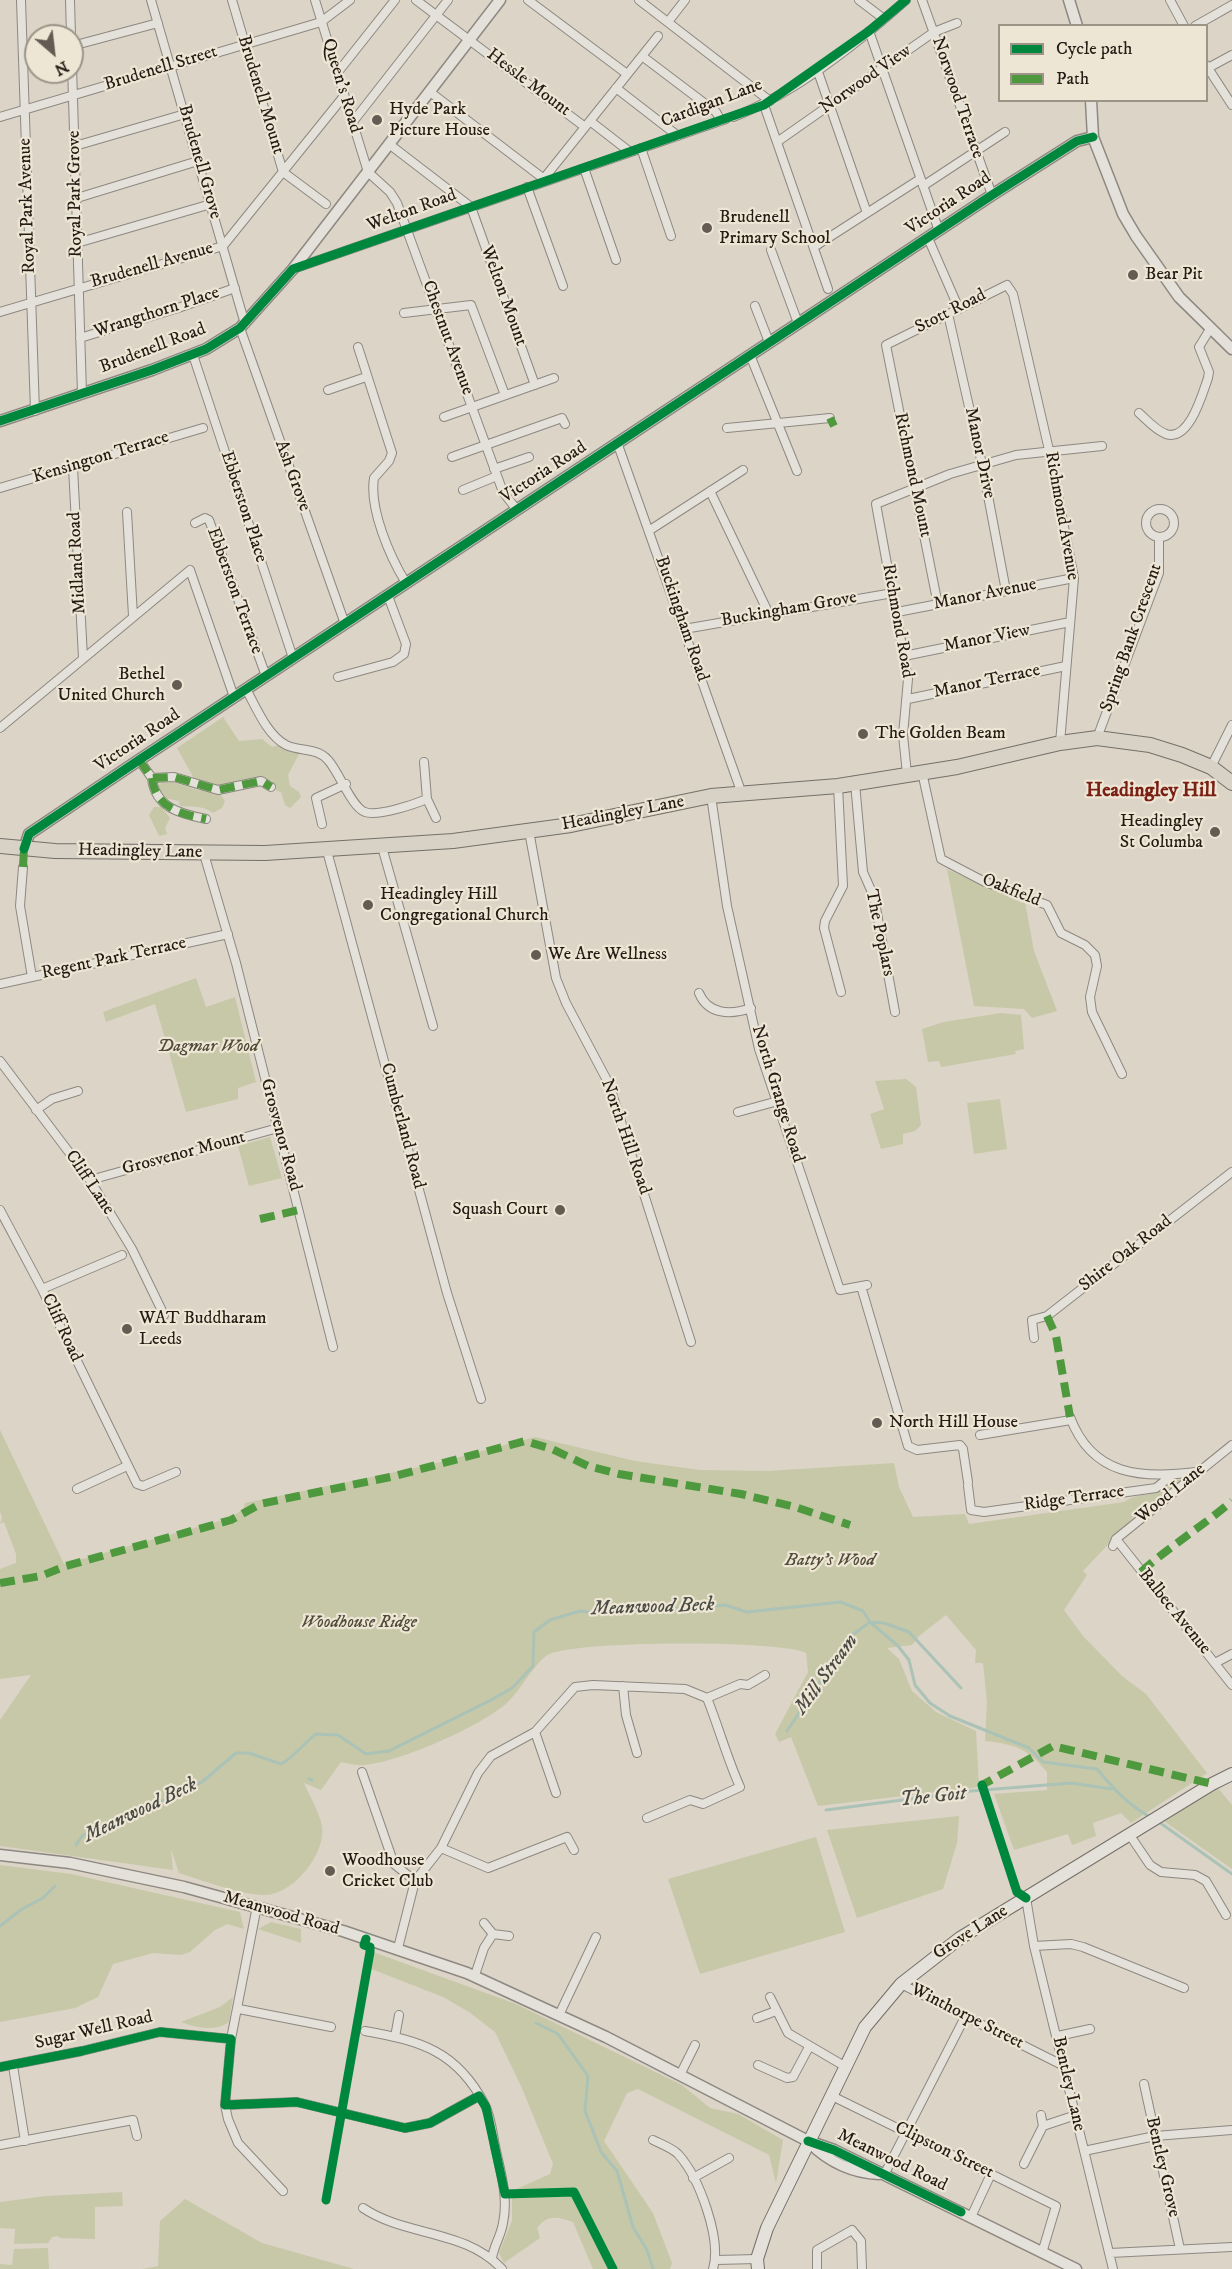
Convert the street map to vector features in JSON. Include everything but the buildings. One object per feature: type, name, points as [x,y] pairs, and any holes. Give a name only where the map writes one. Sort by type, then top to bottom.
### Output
[{"type":"highway","name":"Headingley Lane","points":[[0,846],[24,849],[204,854],[327,851],[382,847],[529,831],[711,796],[838,786],[988,762],[1060,742],[1097,738],[1150,746],[1211,767],[1232,783]]},
{"type":"main road","name":"Grove Lane","points":[[757,2264],[767,2228],[865,2027],[901,1984],[953,1943],[1129,1834],[1232,1774]]},
{"type":"street","name":"Royal Park Avenue","points":[[21,0],[35,411]]},
{"type":"street","points":[[70,0],[71,24]]},
{"type":"street","name":"Brudenell Grove","points":[[151,0],[235,288],[242,326]]},
{"type":"street","name":"Brudenell Mount","points":[[232,0],[283,172],[326,204]]},
{"type":"street","name":"Queen's Road","points":[[315,0],[368,172]]},
{"type":"street","points":[[321,22],[350,0]]},
{"type":"street","points":[[338,72],[395,0]]},
{"type":"street","name":"Hessle Mount","points":[[416,0],[630,152]]},
{"type":"street","points":[[352,123],[447,0]]},
{"type":"street","name":"Brudenell Road","points":[[0,422],[193,354],[242,326],[293,269],[500,0]]},
{"type":"street","points":[[528,0],[627,74]]},
{"type":"street","points":[[639,0],[767,103],[777,142],[828,289]]},
{"type":"street","points":[[668,22],[685,0]]},
{"type":"street","points":[[859,0],[884,19]]},
{"type":"street","name":"Cardigan Lane","points":[[543,180],[678,136],[767,103],[869,31],[906,0]]},
{"type":"street","name":"Norwood Terrace","points":[[922,0],[992,195]]},
{"type":"street","points":[[1069,0],[1076,24]]},
{"type":"street","points":[[1170,0],[1183,24]]},
{"type":"street","points":[[1199,24],[1232,5]]},
{"type":"street","name":"Brudenell Street","points":[[0,117],[321,22]]},
{"type":"street","points":[[84,43],[158,23]]},
{"type":"street","name":"Norwood View","points":[[777,142],[934,32],[957,23]]},
{"type":"street","points":[[869,31],[939,231]]},
{"type":"street","points":[[430,92],[543,180],[658,36]]},
{"type":"street","points":[[1208,67],[1232,55]]},
{"type":"street","points":[[642,56],[727,119]]},
{"type":"street","points":[[817,69],[867,213]]},
{"type":"street","points":[[1208,69],[1232,105]]},
{"type":"street","name":"Royal Park Grove","points":[[73,84],[82,394]]},
{"type":"street","points":[[616,88],[678,136]]},
{"type":"street","name":"Brudenell Avenue","points":[[0,312],[223,246],[344,96]]},
{"type":"street","points":[[1091,102],[1093,137],[1120,207],[1136,236],[1179,297],[1232,349]]},
{"type":"street","points":[[75,146],[185,114]]},
{"type":"street","points":[[814,247],[1005,132]]},
{"type":"street","name":"Victoria Road","points":[[24,849],[29,834],[139,760],[618,445],[750,354],[992,195],[1077,141],[1093,137]]},
{"type":"street","points":[[389,144],[471,207]]},
{"type":"street","points":[[641,148],[671,236]]},
{"type":"street","points":[[76,198],[198,161]]},
{"type":"street","points":[[584,168],[616,260]]},
{"type":"street","name":"Chestnut Avenue","points":[[368,172],[390,192],[407,230],[503,492],[517,510]]},
{"type":"street","name":"Welton Road","points":[[293,269],[543,180]]},
{"type":"street","points":[[527,187],[563,286]]},
{"type":"street","points":[[77,243],[211,204]]},
{"type":"street","name":"Welton Mount","points":[[471,207],[535,385]]},
{"type":"street","points":[[928,238],[959,309]]},
{"type":"street","points":[[771,250],[798,323]]},
{"type":"street","name":"Stott Road","points":[[886,345],[999,287],[1007,285],[1013,294]]},
{"type":"street","name":"Wrangthorn Place","points":[[80,338],[235,288]]},
{"type":"street","name":"Richmond Avenue","points":[[1013,294],[1049,450],[1074,578],[1060,742]]},
{"type":"street","points":[[404,313],[471,305],[505,395]]},
{"type":"street","points":[[755,306],[769,342]]},
{"type":"street","name":"Manor Drive","points":[[948,314],[982,464],[1006,591]]},
{"type":"street","name":"Ash Grove","points":[[242,326],[345,624]]},
{"type":"street","points":[[1139,413],[1167,434],[1178,434],[1188,425],[1208,378],[1209,372],[1199,347],[1210,329]]},
{"type":"street","name":"Richmond Mount","points":[[886,345],[938,604]]},
{"type":"street","points":[[358,347],[392,453],[389,461],[374,478],[373,486],[391,558],[406,583]]},
{"type":"street","name":"Ebberston Place","points":[[193,354],[293,658]]},
{"type":"street","points":[[750,354],[797,471]]},
{"type":"street","points":[[328,390],[366,377]]},
{"type":"street","points":[[444,417],[554,378]]},
{"type":"street","points":[[452,457],[562,418],[564,424]]},
{"type":"street","points":[[727,428],[830,418]]},
{"type":"street","name":"Kensington Terrace","points":[[0,488],[203,428]]},
{"type":"street","name":"Buckingham Road","points":[[618,445],[742,794]]},
{"type":"street","points":[[916,487],[982,464],[1049,450],[1102,446]]},
{"type":"street","points":[[463,490],[529,457]]},
{"type":"street","name":"Midland Road","points":[[73,467],[83,658]]},
{"type":"street","points":[[650,530],[743,470]]},
{"type":"street","name":"Richmond Road","points":[[907,774],[903,735],[908,680],[876,504],[916,487]]},
{"type":"street","points":[[710,491],[768,612]]},
{"type":"street","points":[[127,512],[133,616]]},
{"type":"street","name":"Ebberston Terrace","points":[[195,523],[206,518],[209,520],[266,676]]},
{"type":"street","name":"Spring Bank Crescent","points":[[1097,738],[1159,573],[1159,537]]},
{"type":"street","points":[[0,728],[190,570],[234,698]]},
{"type":"street","name":"Manor Avenue","points":[[897,612],[1074,578]]},
{"type":"street","name":"Buckingham Grove","points":[[684,629],[768,612],[893,593]]},
{"type":"street","points":[[338,677],[393,662],[404,654],[406,644],[388,596]]},
{"type":"street","name":"Manor View","points":[[904,656],[1070,622]]},
{"type":"street","name":"Manor Terrace","points":[[908,699],[1066,666]]},
{"type":"street","points":[[246,689],[272,733],[287,746],[321,753],[346,784],[357,807],[364,812],[374,814],[427,799]]},
{"type":"street","points":[[1211,767],[1232,726]]},
{"type":"street","points":[[139,760],[152,778],[156,793],[172,811],[206,819]]},
{"type":"street","points":[[424,762],[427,799],[436,818]]},
{"type":"street","name":"Oakfield","points":[[922,772],[941,860],[983,881],[1047,905],[1061,933],[1080,942],[1095,955],[1097,966],[1090,997],[1092,1012],[1122,1074]]},
{"type":"street","points":[[152,778],[174,777],[218,790],[261,781],[270,787]]},
{"type":"street","name":"The Poplars","points":[[855,783],[863,872],[874,897],[896,1012]]},
{"type":"street","points":[[322,824],[316,798],[346,784]]},
{"type":"street","points":[[838,786],[843,886],[824,928],[841,992]]},
{"type":"street","name":"North Grange Road","points":[[711,796],[727,906],[759,1049],[840,1290],[864,1285],[908,1446],[917,1450],[960,1445],[963,1449],[971,1510]]},
{"type":"street","name":"North Hill Road","points":[[529,831],[556,978],[566,1003],[609,1084],[692,1342]]},
{"type":"street","points":[[382,847],[433,1026]]},
{"type":"street","name":"Cumberland Road","points":[[327,851],[447,1293],[481,1399]]},
{"type":"street","name":"Grosvenor Road","points":[[204,854],[228,934],[333,1347]]},
{"type":"street","points":[[23,867],[20,906],[32,977]]},
{"type":"street","name":"Regent Park Terrace","points":[[0,984],[228,934]]},
{"type":"street","points":[[699,993],[707,1008],[715,1011],[740,1012],[751,1008]]},
{"type":"street","name":"Cliff Lane","points":[[0,1061],[90,1180],[132,1249],[164,1315]]},
{"type":"street","points":[[36,1110],[52,1099],[78,1091]]},
{"type":"street","points":[[738,1112],[778,1101]]},
{"type":"street","name":"Grosvenor Mount","points":[[90,1180],[278,1128]]},
{"type":"street","name":"Shire Oak Road","points":[[1034,1338],[1032,1320],[1047,1316],[1232,1172]]},
{"type":"street","name":"Cliff Road","points":[[0,1210],[42,1289],[127,1466]]},
{"type":"street","points":[[42,1289],[122,1255]]},
{"type":"street","points":[[980,1436],[1070,1418],[1084,1444],[1103,1461],[1136,1475],[1197,1472]]},
{"type":"street","name":"Wood Lane","points":[[1114,1542],[1232,1445]]},
{"type":"street","points":[[77,1489],[127,1466],[140,1486],[176,1472]]},
{"type":"street","name":"Ridge Terrace","points":[[971,1510],[984,1512],[1156,1488],[1172,1475]]},
{"type":"street","name":"Balbec Avenue","points":[[1114,1542],[1232,1685]]},
{"type":"street","points":[[1215,1663],[1232,1654]]},
{"type":"street","points":[[398,1948],[415,1881],[441,1848],[478,1773],[491,1756],[535,1732],[575,1687],[593,1684],[685,1689],[707,1698],[740,1684],[748,1685],[765,1675]]},
{"type":"street","points":[[623,1686],[626,1715],[637,1753]]},
{"type":"street","points":[[647,1818],[690,1800],[703,1804],[740,1787],[726,1756],[723,1738],[707,1698]]},
{"type":"street","points":[[535,1732],[556,1793]]},
{"type":"street","points":[[362,1772],[394,1864],[415,1881]]},
{"type":"street","points":[[1129,1834],[1150,1865],[1161,1872],[1195,1875],[1206,1881],[1226,1916]]},
{"type":"street","points":[[441,1848],[488,1868],[567,1837],[574,1850]]},
{"type":"street","name":"Meanwood Road","points":[[0,1855],[70,1863],[129,1874],[256,1906],[398,1948],[474,1975],[680,2074],[808,2141],[825,2158],[864,2174],[883,2175],[1077,2269]]},
{"type":"street","name":"Bentley Lane","points":[[1026,1898],[1034,1946],[1058,2036],[1113,2269]]},
{"type":"street","points":[[256,1906],[239,2009],[231,2039],[225,2105],[238,2143],[283,2191]]},
{"type":"street","points":[[484,1923],[493,1934],[509,1936]]},
{"type":"street","points":[[474,1975],[484,1948],[493,1934]]},
{"type":"street","points":[[559,2014],[596,1936]]},
{"type":"street","points":[[1034,1946],[1071,1944],[1083,1947],[1184,1988]]},
{"type":"street","name":"Winthorpe Street","points":[[901,1984],[1064,2066]]},
{"type":"street","points":[[770,1996],[788,2032],[809,2047],[846,2067]]},
{"type":"street","points":[[239,2009],[331,2027]]},
{"type":"street","points":[[757,2018],[776,2011]]},
{"type":"street","points":[[395,2037],[399,2015]]},
{"type":"street","points":[[883,2175],[965,2017]]},
{"type":"street","points":[[1058,2036],[1090,2029]]},
{"type":"street","points":[[365,2031],[432,2048],[464,2072],[486,2107],[505,2194],[503,2224],[494,2244],[492,2258]]},
{"type":"street","name":"Sugar Well Road","points":[[0,2067],[13,2066],[160,2032],[231,2039]]},
{"type":"street","points":[[680,2074],[695,2045]]},
{"type":"street","points":[[758,2065],[787,2078],[794,2077],[809,2047]]},
{"type":"street","points":[[13,2066],[25,2141]]},
{"type":"street","name":"Bentley Grove","points":[[1144,2084],[1180,2249]]},
{"type":"street","points":[[225,2105],[297,2102],[340,2110],[405,2128],[430,2123],[479,2096]]},
{"type":"street","name":"Clipston Street","points":[[832,2096],[1056,2206],[1042,2253]]},
{"type":"street","points":[[1024,2164],[1043,2126],[1041,2115]]},
{"type":"street","points":[[1043,2126],[1076,2115]]},
{"type":"street","points":[[0,2145],[133,2120],[137,2136]]},
{"type":"street","points":[[1084,2151],[1155,2136],[1232,2130]]},
{"type":"street","points":[[653,2140],[677,2153],[693,2178],[709,2217],[716,2260],[713,2269]]},
{"type":"street","points":[[693,2178],[729,2158]]},
{"type":"street","points":[[971,2217],[991,2174]]},
{"type":"street","points":[[363,2208],[381,2219],[454,2238],[492,2258],[502,2269]]},
{"type":"street","points":[[817,2269],[817,2250],[852,2230],[861,2241],[862,2269]]},
{"type":"street","points":[[1110,2253],[1232,2247]]},
{"type":"street","points":[[716,2260],[757,2264]]},
{"type":"green space","points":[[223,717],[239,741],[262,739],[272,747],[281,744],[300,752],[288,775],[290,786],[299,792],[301,797],[290,808],[285,805],[281,792],[277,791],[272,780],[219,793],[225,801],[222,808],[213,813],[201,808],[180,806],[179,801],[164,798],[157,787],[161,783],[172,782],[201,791],[177,748]]},
{"type":"green space","points":[[154,807],[161,807],[170,818],[165,828],[167,834],[159,836],[149,815]]},
{"type":"green space","points":[[947,869],[1022,903],[1025,902],[1034,951],[1057,1011],[1032,1018],[1024,1009],[974,1006]]},
{"type":"green space","name":"Dagmar Wood","points":[[196,978],[206,1007],[235,997],[256,1082],[238,1088],[238,1099],[186,1112],[155,1004],[106,1022],[103,1012]]},
{"type":"green space","points":[[1001,1013],[1021,1015],[1024,1049],[1015,1051],[1016,1054],[941,1067],[939,1061],[928,1062],[922,1029],[944,1022]]},
{"type":"green space","points":[[906,1079],[916,1087],[921,1125],[915,1131],[903,1134],[903,1144],[881,1149],[870,1114],[884,1109],[875,1081]]},
{"type":"green space","points":[[1000,1099],[1007,1149],[974,1154],[967,1103]]},
{"type":"green space","points":[[270,1137],[282,1178],[249,1186],[238,1146]]},
{"type":"green space","name":"Woodhouse Ridge","points":[[0,1430],[64,1564],[227,1519],[243,1510],[245,1503],[425,1466],[535,1437],[635,1461],[700,1470],[768,1471],[894,1463],[899,1487],[913,1517],[965,1514],[969,1524],[1124,1502],[1136,1496],[1156,1492],[1182,1479],[1134,1517],[1083,1571],[1087,1575],[1064,1610],[1083,1636],[1122,1676],[1146,1694],[1207,1773],[1131,1823],[1121,1813],[1093,1823],[1096,1836],[1072,1845],[1068,1834],[1014,1850],[994,1794],[1047,1790],[1047,1772],[1034,1758],[1020,1749],[985,1741],[987,1702],[983,1663],[975,1663],[976,1650],[946,1615],[919,1636],[912,1645],[887,1648],[899,1659],[912,1691],[936,1712],[976,1731],[979,1787],[818,1806],[791,1737],[779,1742],[775,1734],[808,1672],[806,1653],[789,1649],[718,1644],[592,1647],[562,1651],[546,1656],[508,1702],[479,1722],[459,1732],[415,1752],[374,1764],[359,1765],[341,1762],[321,1790],[304,1783],[321,1820],[322,1837],[319,1849],[306,1871],[286,1888],[276,1893],[256,1895],[246,1893],[179,1873],[171,1849],[173,1870],[0,1846],[0,1720],[31,1675],[0,1679],[0,1569],[16,1563],[16,1554],[4,1522],[0,1524],[2,1518],[0,1511]]},
{"type":"green space","points":[[1218,1788],[1232,1805],[1232,1869],[1164,1821]]},
{"type":"green space","points":[[959,1816],[957,1843],[943,1889],[857,1918],[827,1830]]},
{"type":"green space","points":[[816,1837],[845,1932],[700,1974],[668,1879]]},
{"type":"green space","points":[[0,1865],[71,1874],[240,1912],[244,1929],[227,1924],[215,1930],[190,1952],[181,1955],[153,1953],[113,1964],[98,1997],[75,2008],[0,2022]]},
{"type":"green space","points":[[271,1922],[301,1929],[301,1943],[258,1929]]},
{"type":"green space","points":[[373,1952],[516,2004],[682,2085],[710,2108],[738,2114],[783,2140],[776,2183],[769,2155],[638,2089],[627,2093],[604,2141],[653,2213],[672,2263],[670,2269],[593,2269],[573,2222],[557,2218],[545,2220],[537,2228],[540,2238],[504,2263],[499,2253],[512,2221],[512,2191],[550,2174],[553,2164],[521,2086],[495,2032],[469,2012],[443,1997],[369,1968]]},
{"type":"green space","points":[[233,1997],[229,2022],[224,2025],[206,2028],[181,2022],[220,2007]]},
{"type":"green space","points":[[122,2192],[123,2206],[95,2207],[95,2239],[60,2238],[58,2236],[52,2237],[48,2243],[14,2244],[15,2229],[0,2228],[0,2202],[46,2196]]},
{"type":"green space","points":[[185,2199],[262,2243],[354,2269],[143,2269],[158,2266],[160,2221]]},
{"type":"green space","points":[[48,2248],[49,2269],[0,2269],[0,2264],[12,2265],[14,2249]]},
{"type":"waterway","name":"Meanwood Beck","points":[[76,1845],[82,1836],[146,1810],[202,1782],[236,1753],[249,1753],[281,1764],[316,1734],[338,1735],[366,1754],[389,1751],[512,1688],[533,1666],[534,1632],[550,1620],[580,1611],[603,1614],[725,1605],[747,1612],[841,1602],[863,1611],[870,1622],[898,1646],[909,1660],[915,1685],[930,1703],[950,1716],[1029,1748],[1043,1762],[1097,1769],[1121,1796],[1150,1817]]},
{"type":"waterway","name":"Mill Stream","points":[[787,1731],[851,1636],[870,1622],[884,1623],[909,1632],[961,1688]]},
{"type":"waterway","name":"The Goit","points":[[826,1810],[971,1791],[1071,1783],[1112,1789]]},
{"type":"waterway","name":"Meanwood Beck","points":[[1159,1822],[1232,1874]]},
{"type":"waterway","name":"Meanwood Beck","points":[[0,1926],[22,1909],[43,1898],[55,1886]]},
{"type":"waterway","points":[[536,2023],[558,2034],[588,2076],[585,2111],[601,2152],[617,2171],[633,2227],[647,2250],[653,2269]]},
{"type":"marked path","points":[[830,418],[834,426]]},
{"type":"marked path","points":[[139,760],[152,778],[174,777],[218,790],[261,781],[271,787]]},
{"type":"marked path","points":[[152,778],[154,788],[164,803],[179,812],[206,819]]},
{"type":"marked path","points":[[23,867],[24,849]]},
{"type":"marked path","points":[[260,1219],[299,1210]]},
{"type":"marked path","points":[[1047,1316],[1056,1336],[1070,1417]]},
{"type":"marked path","points":[[0,1583],[41,1576],[66,1566],[231,1520],[260,1504],[395,1476],[525,1441],[552,1449],[588,1466],[619,1474],[741,1494],[795,1507],[850,1525]]},
{"type":"marked path","points":[[1141,1572],[1232,1501]]},
{"type":"marked path","points":[[982,1789],[982,1785],[1053,1746],[1212,1784]]},
{"type":"cycle path","points":[[0,421],[152,370],[206,349],[240,328],[293,269],[764,105],[869,31],[906,0]]},
{"type":"cycle path","points":[[24,849],[29,834],[136,762],[992,195],[1077,141],[1093,137]]},
{"type":"cycle path","points":[[982,1785],[1017,1892],[1026,1898]]},
{"type":"cycle path","points":[[326,2200],[370,1952],[370,1947],[364,1945],[366,1939]]},
{"type":"cycle path","points":[[0,2067],[82,2051],[160,2032],[231,2039],[225,2105],[297,2102],[405,2128],[430,2123],[479,2096],[486,2107],[505,2194],[574,2192],[613,2269]]},
{"type":"cycle path","points":[[808,2141],[834,2150],[961,2212]]},
{"type":"place","name":"Hyde Park Picture House","points":[[377,120]]},
{"type":"place","name":"Brudenell Primary School","points":[[707,228]]},
{"type":"place","name":"Bear Pit","points":[[1133,275]]},
{"type":"place","name":"Bethel United Church","points":[[177,685]]},
{"type":"place","name":"The Golden Beam","points":[[863,734]]},
{"type":"place","name":"Headingley St Columba","points":[[1215,832]]},
{"type":"place","name":"Headingley Hill Congregational Church","points":[[368,905]]},
{"type":"place","name":"We Are Wellness","points":[[536,955]]},
{"type":"place","name":"Squash Court","points":[[560,1210]]},
{"type":"place","name":"WAT Buddharam Leeds","points":[[127,1329]]},
{"type":"place","name":"North Hill House","points":[[877,1423]]},
{"type":"place","name":"Woodhouse Cricket Club","points":[[330,1871]]},
{"type":"district","name":"Headingley Hill","points":[[1151,792]]},
{"type":"park label","name":"Batty's Wood","points":[[830,1561]]}]
